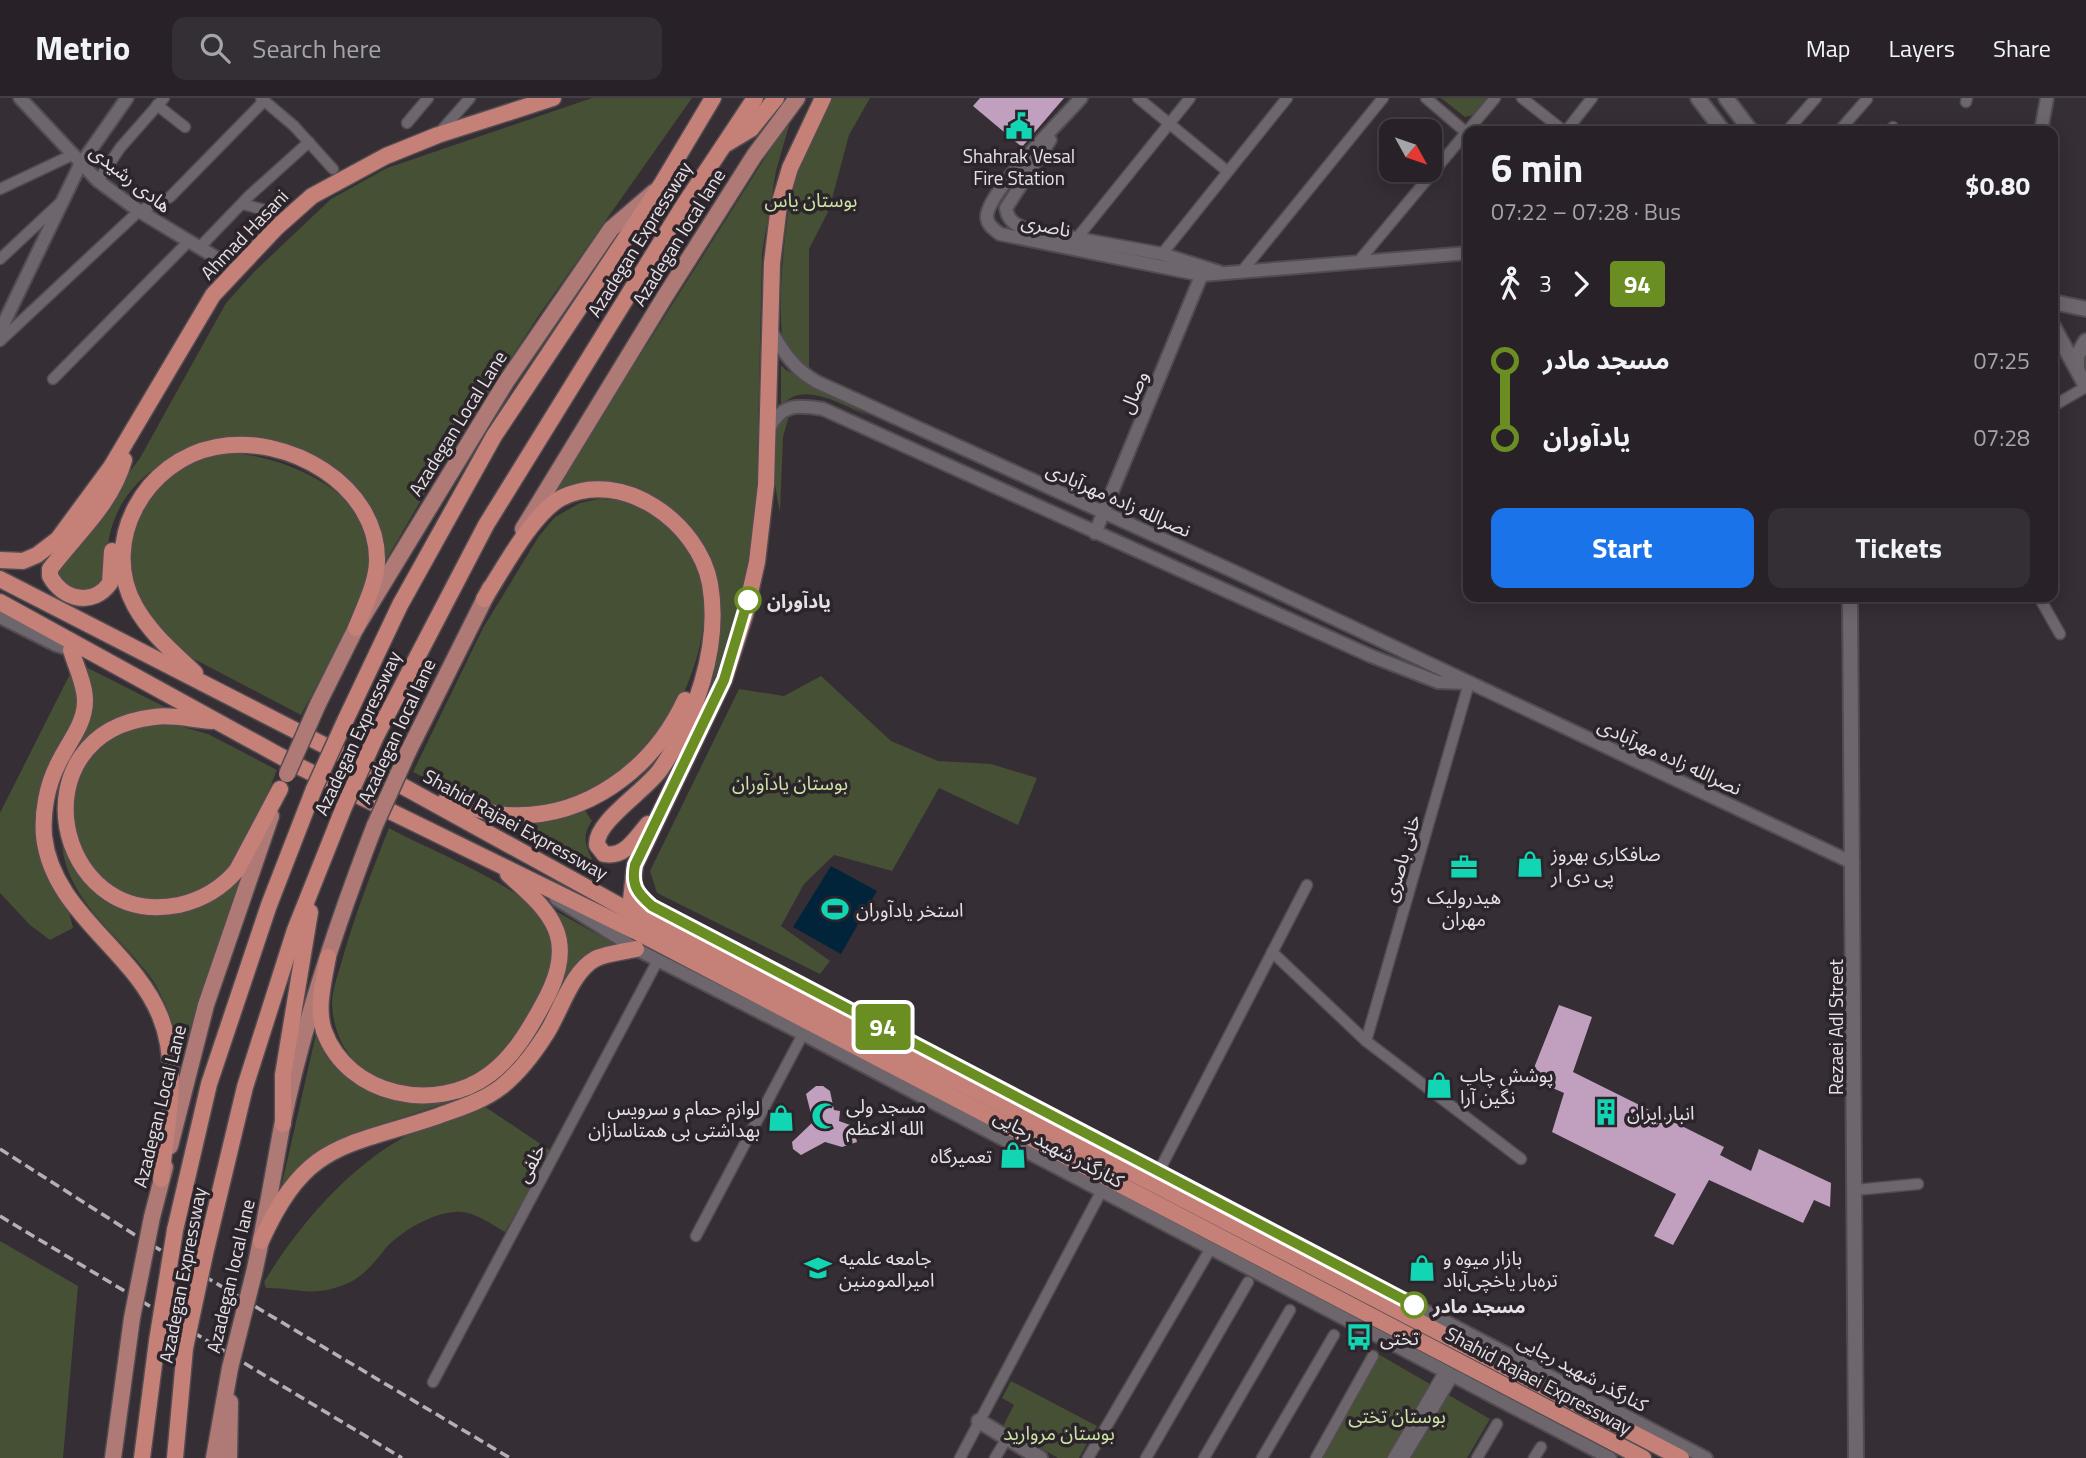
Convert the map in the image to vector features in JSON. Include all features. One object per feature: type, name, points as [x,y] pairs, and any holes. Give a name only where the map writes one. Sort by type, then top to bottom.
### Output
[{"type":"highway","name":"Ahmad Hasani","points":[[0,560],[23,561],[37,555],[58,539],[128,440],[213,295],[235,269],[312,196],[376,160],[438,135],[553,98]]},
{"type":"highway","name":"Azadegan Expressway","points":[[142,1458],[175,1230],[209,1084],[264,918],[314,789],[400,605],[494,436],[661,185],[713,98]]},
{"type":"highway","name":"Azadegan Expressway","points":[[176,1458],[185,1348],[245,1087],[315,878],[344,807],[376,736],[486,525],[720,147],[755,98]]},
{"type":"highway","points":[[720,147],[751,129],[776,98]]},
{"type":"highway","points":[[642,918],[631,900],[635,865],[724,680],[745,615],[764,503],[772,263],[779,205],[790,168],[822,98]]},
{"type":"highway","points":[[128,440],[116,481],[84,530],[50,569],[55,585],[64,593],[87,598],[104,591],[113,572],[115,532],[124,510],[150,478],[198,451],[243,445],[297,458],[335,478],[365,509],[373,528],[376,546],[375,578],[356,628]]},
{"type":"highway","points":[[166,470],[150,485],[132,511],[123,541],[123,573],[134,604],[152,633],[210,687]]},
{"type":"highway","points":[[484,599],[531,529],[559,499],[579,492],[611,491],[661,510],[685,531],[696,547],[710,588],[708,650],[695,702],[672,750],[645,788],[600,829],[597,845],[604,854],[615,856],[625,851],[659,812]]},
{"type":"highway","name":"Shahid Rajaei Expressway","points":[[0,579],[418,794],[642,918],[1681,1458]]},
{"type":"highway","name":"Shahid Rajaei Expressway","points":[[0,602],[300,766],[635,931],[806,1029],[1643,1458]]},
{"type":"highway","points":[[71,650],[85,703],[80,722],[57,765],[49,787],[44,835],[50,864],[63,890],[75,907],[121,955],[143,985],[161,1017],[170,1066],[162,1179]]},
{"type":"highway","points":[[418,794],[508,815],[549,812],[586,801],[619,782],[656,747],[680,711],[708,650]]},
{"type":"highway","points":[[222,722],[159,716],[137,719],[103,733],[86,750],[67,783],[65,813],[72,847],[91,877],[120,898],[153,907],[186,903],[202,897],[228,880],[237,870],[284,782]]},
{"type":"highway","points":[[328,957],[321,1016],[330,1042],[347,1066],[379,1088],[414,1096],[453,1092],[479,1081],[501,1065],[533,1023],[548,996],[560,959],[559,937],[549,916],[496,862]]},
{"type":"highway","points":[[283,1124],[283,1075],[315,878]]},
{"type":"highway","points":[[261,1241],[284,1196],[321,1156],[370,1136],[413,1124],[486,1097],[502,1086],[531,1055],[587,965],[602,957],[636,949]]},
{"type":"main road","name":"Azadegan local lane","points":[[214,1458],[230,1368],[261,1241],[283,1124],[341,913],[375,825],[484,599],[551,480],[754,156],[797,98]]},
{"type":"main road","points":[[1698,98],[1719,126]]},
{"type":"main road","points":[[1726,98],[1747,126]]},
{"type":"main road","name":"Azadegan Local Lane","points":[[113,1458],[132,1318],[152,1217],[206,1005],[284,782],[318,704],[356,628],[499,393],[611,229],[661,185]]},
{"type":"main road","points":[[2058,303],[2086,309]]},
{"type":"main road","points":[[2058,335],[2086,386]]},
{"type":"main road","points":[[2077,370],[2077,356],[2086,341]]},
{"type":"main road","name":"Rezaei Adl Street","points":[[1850,602],[1856,1458]]},
{"type":"main road","points":[[873,1022],[883,1041],[904,1038]]},
{"type":"main road","points":[[229,1458],[230,1368]]},
{"type":"main road","points":[[103,1458],[122,1387]]},
{"type":"main road","points":[[979,1422],[1036,1457]]},
{"type":"street","name":"هادی رشیدی","points":[[20,98],[98,181],[139,211],[235,269]]},
{"type":"street","points":[[0,331],[65,198],[76,160],[127,98]]},
{"type":"street","points":[[407,123],[428,98]]},
{"type":"street","points":[[438,135],[470,98]]},
{"type":"street","points":[[1059,124],[1081,98]]},
{"type":"street","points":[[1138,98],[1227,171]]},
{"type":"street","points":[[1077,238],[1190,98]]},
{"type":"street","points":[[1162,254],[1287,98]]},
{"type":"street","points":[[1243,270],[1383,98]]},
{"type":"street","points":[[1426,98],[1463,130]]},
{"type":"street","points":[[1473,126],[1495,98]]},
{"type":"street","points":[[1522,98],[1550,126]]},
{"type":"street","points":[[1569,126],[1592,98]]},
{"type":"street","points":[[1791,126],[1816,98]]},
{"type":"street","points":[[2042,126],[2047,98]]},
{"type":"street","points":[[0,341],[139,211],[170,197],[262,99],[309,142],[333,169]]},
{"type":"street","points":[[1843,126],[1867,99]]},
{"type":"street","points":[[98,181],[120,148],[160,102],[185,127]]},
{"type":"street","name":"ناصری","points":[[1059,124],[1011,198],[1006,208],[1007,217],[1026,229],[1162,254],[1204,271]]},
{"type":"street","name":"ناصری","points":[[1059,124],[1022,162],[990,204],[986,216],[988,224],[1000,234],[1219,272],[1463,253]]},
{"type":"street","points":[[1358,262],[1463,138]]},
{"type":"street","points":[[53,379],[309,142]]},
{"type":"street","points":[[2,189],[76,160]]},
{"type":"street","points":[[0,259],[65,198]]},
{"type":"street","points":[[242,204],[269,211]]},
{"type":"street","name":"وصال","points":[[1095,533],[1204,271]]},
{"type":"street","name":"نصرالله زاده مهرآبادی","points":[[771,331],[785,356],[800,372],[1853,863]]},
{"type":"street","points":[[2058,403],[2086,386]]},
{"type":"street","name":"نصرالله زاده مهرآبادی","points":[[767,433],[782,410],[797,404],[823,409],[1371,656],[1438,682],[1469,683]]},
{"type":"street","points":[[2042,602],[2060,634]]},
{"type":"street","points":[[0,617],[71,650],[89,651]]},
{"type":"street","name":"خانی باصری","points":[[1367,1041],[1469,683]]},
{"type":"street","name":"کنارگذر شهید رجایی","points":[[496,862],[636,949],[806,1029],[1101,1192],[1447,1377],[1610,1458]]},
{"type":"street","name":"کنارگذر شهید رجایی","points":[[632,881],[637,892],[652,906],[1706,1458]]},
{"type":"street","points":[[1159,1171],[1307,885]]},
{"type":"street","points":[[1272,952],[1367,1041],[1521,1159]]},
{"type":"street","name":"خلفی","points":[[433,1382],[658,960]]},
{"type":"street","points":[[696,1236],[806,1029]]},
{"type":"street","points":[[1855,1190],[1918,1184]]},
{"type":"street","points":[[960,1458],[1101,1192]]},
{"type":"street","points":[[1088,1458],[1208,1253]]},
{"type":"street","points":[[1146,1458],[1248,1282]]},
{"type":"street","points":[[1204,1458],[1290,1310]]},
{"type":"street","points":[[1262,1458],[1334,1335]]},
{"type":"street","points":[[1316,1458],[1373,1356]]},
{"type":"street","points":[[1393,1458],[1447,1377]]},
{"type":"street","points":[[1405,1458],[1447,1377]]},
{"type":"street","points":[[1477,1458],[1497,1424]]},
{"type":"street","points":[[995,1458],[1007,1438]]},
{"type":"street","points":[[1534,1458],[1541,1447]]},
{"type":"green space","points":[[592,98],[692,98],[537,318],[438,471],[382,567],[374,518],[360,495],[349,485],[286,450],[199,448],[185,450],[166,460],[142,479],[123,501],[111,529],[106,573],[97,586],[91,590],[79,590],[57,577],[57,570],[140,458],[226,303],[255,271],[331,199],[387,168]]},
{"type":"green space","name":"بوستان یاس","points":[[825,98],[870,98],[849,135],[829,210],[809,249],[809,369],[799,364],[786,348],[781,319],[782,273],[786,226],[795,182]]},
{"type":"green space","points":[[1441,98],[1487,98],[1473,115],[1465,117]]},
{"type":"green space","points":[[792,115],[776,171],[762,253],[756,522],[735,622],[722,661],[687,737],[718,590],[705,547],[685,521],[664,504],[573,487],[553,493]]},
{"type":"green space","points":[[781,365],[869,416],[835,401],[812,395],[790,398],[781,406]]},
{"type":"green space","points":[[790,412],[783,437],[780,512],[774,474],[774,443],[782,419]]},
{"type":"green space","points":[[229,453],[279,463],[303,472],[336,491],[361,520],[370,543],[370,569],[359,603],[301,715],[177,650],[153,623],[138,593],[132,561],[134,530],[145,502],[165,479],[193,462]]},
{"type":"green space","points":[[599,499],[627,502],[658,518],[687,546],[699,572],[704,601],[702,630],[696,661],[671,717],[655,740],[610,781],[582,795],[547,806],[512,808],[485,804],[413,772],[483,628],[539,536],[555,517],[580,503]]},
{"type":"green space","points":[[78,663],[167,708],[114,722],[94,735],[72,755],[86,727]]},
{"type":"green space","points":[[71,672],[78,688],[78,708],[41,798],[73,928],[50,940],[30,925],[0,893],[0,813]]},
{"type":"green space","name":"بوستان یادآوران","points":[[821,676],[891,741],[938,761],[991,764],[1037,778],[1018,825],[939,788],[892,871],[834,855],[804,884],[781,926],[830,961],[820,974],[657,893],[650,871],[739,689],[784,696]]},
{"type":"green space","points":[[169,723],[208,734],[277,770],[245,847],[222,877],[210,886],[183,896],[141,898],[109,883],[86,856],[74,823],[75,788],[90,756],[121,733]]},
{"type":"green space","points":[[584,809],[592,821],[586,842],[594,862],[511,822]]},
{"type":"green space","points":[[389,828],[516,894],[533,906],[544,919],[551,938],[551,960],[545,985],[520,1032],[486,1069],[469,1079],[446,1086],[400,1086],[380,1079],[361,1068],[347,1051],[337,1030],[332,1005],[335,984],[357,912]]},
{"type":"green space","points":[[261,833],[187,1041],[177,1037],[161,996],[148,974],[84,901],[74,885],[62,847],[76,870],[108,898],[210,900]]},
{"type":"green space","points":[[552,909],[618,946],[593,954],[532,1044],[502,1077],[480,1092],[341,1139],[313,1158],[281,1188],[316,1034],[325,1049],[364,1086],[477,1089],[557,990]]},
{"type":"green space","points":[[484,1106],[551,1151],[505,1232],[468,1213],[446,1213],[417,1224],[399,1236],[363,1274],[346,1284],[324,1291],[266,1288],[264,1282],[292,1240],[325,1200],[363,1165],[414,1132]]},
{"type":"green space","points":[[0,1241],[78,1286],[63,1458],[0,1458]]},
{"type":"green space","name":"بوستان تختی","points":[[1380,1355],[1490,1419],[1467,1458],[1320,1458]]},
{"type":"green space","name":"بوستان مروارید","points":[[1011,1381],[1097,1426],[1079,1458],[1058,1458],[1003,1426],[1014,1405],[1002,1398]]},
{"type":"water","name":"استخر یادآوران","points":[[831,866],[877,891],[841,954],[793,927]]},
{"type":"building","name":"Shahrak Vesal Fire Station","points":[[980,98],[1064,98],[1022,147],[973,106]]},
{"type":"building","name":"انبار ایران","points":[[1559,1005],[1592,1017],[1573,1072],[1724,1147],[1720,1155],[1751,1171],[1759,1149],[1831,1183],[1830,1207],[1814,1200],[1803,1223],[1709,1180],[1673,1245],[1654,1236],[1676,1194],[1552,1132],[1564,1093],[1530,1078]]},
{"type":"building","name":"مسجد ولی الله الاعظم","points":[[816,1086],[823,1086],[830,1091],[834,1110],[840,1111],[839,1121],[853,1126],[857,1142],[842,1147],[825,1142],[801,1155],[793,1149],[792,1142],[813,1122],[806,1094]]},
{"type":"railway","points":[[0,1149],[135,1235],[510,1458]]},
{"type":"railway","points":[[0,1216],[402,1458]]},
{"type":"bus line","name":"94","points":[[748,600],[724,680],[635,865],[632,881],[637,892],[652,906],[1414,1305]]},
{"type":"place","name":"Shahrak Vesal Fire Station","points":[[1019,126]]},
{"type":"place","name":"یادآوران","points":[[748,600]]},
{"type":"place","name":"صافکاری بهروز پی دی ار","points":[[1530,864]]},
{"type":"place","name":"هیدرولیک مهران","points":[[1464,867]]},
{"type":"place","name":"استخر یادآوران","points":[[835,909]]},
{"type":"place","name":"پوشش چاپ نگین آرا","points":[[1439,1085]]},
{"type":"place","name":"انبار ایران","points":[[1606,1112]]},
{"type":"place","name":"مسجد ولی الله الاعظم","points":[[825,1116]]},
{"type":"place","name":"لوازم حمام و سرویس بهداشتی بی همتاسازان","points":[[781,1118]]},
{"type":"place","name":"تعمیرگاه","points":[[1013,1155]]},
{"type":"place","name":"جامعه علمیه امیرالمومنین","points":[[818,1268]]},
{"type":"place","name":"بازار میوه و تره‌بار یاخچی‌آباد","points":[[1422,1268]]},
{"type":"place","name":"مسجد مادر","points":[[1414,1305]]},
{"type":"place","name":"تختی","points":[[1359,1337]]}]
